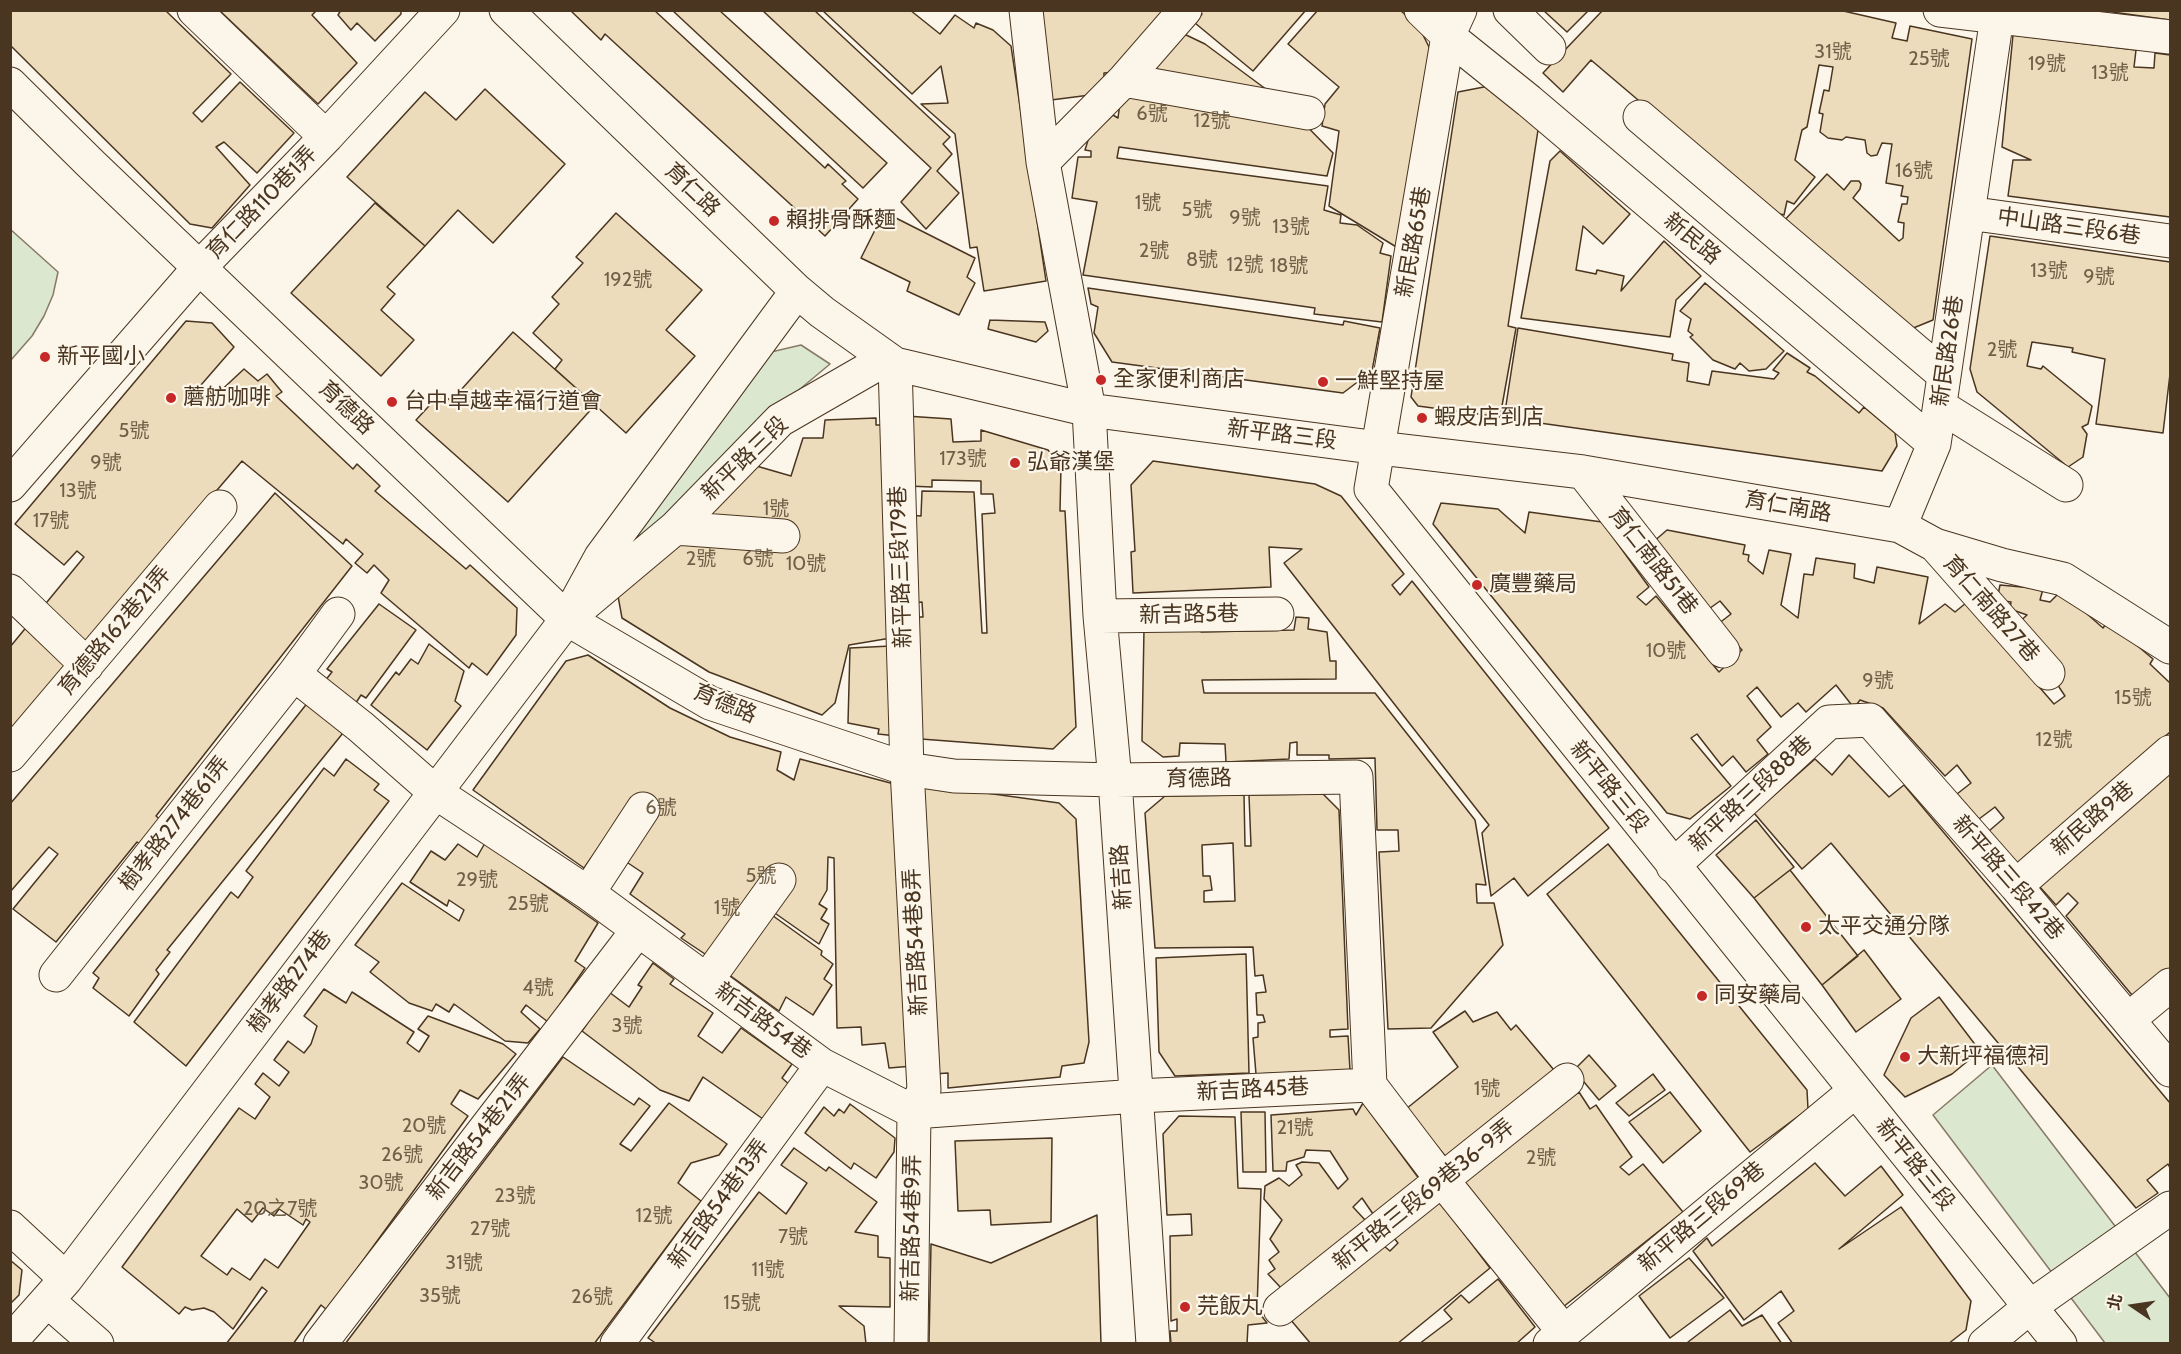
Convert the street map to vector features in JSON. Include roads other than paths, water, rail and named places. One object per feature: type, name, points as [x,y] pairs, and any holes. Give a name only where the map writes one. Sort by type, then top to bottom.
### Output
[{"type":"street","name":"育仁路110巷1弄","points":[[195,10],[302,110],[326,137]]},
{"type":"street","name":"育仁路110巷1弄","points":[[10,485],[199,268],[326,137],[444,10]]},
{"type":"street","name":"育仁路","points":[[506,10],[797,291],[891,362]]},
{"type":"street","points":[[998,10],[1027,17],[1043,162],[1089,410]]},
{"type":"street","points":[[1043,162],[1124,80],[1185,10]]},
{"type":"street","name":"新民路","points":[[1420,10],[1454,23],[1538,109],[1934,444]]},
{"type":"street","points":[[1510,10],[1550,48]]},
{"type":"street","points":[[1940,10],[1998,14],[2170,37]]},
{"type":"street","name":"新民路26巷","points":[[1899,526],[1934,444],[1998,14]]},
{"type":"street","name":"新民路65巷","points":[[1379,448],[1454,23]]},
{"type":"street","points":[[1124,80],[1308,113]]},
{"type":"street","name":"育德路","points":[[10,84],[567,620],[710,703],[907,769],[954,776],[1115,780],[1356,777],[1370,1085]]},
{"type":"street","points":[[1640,117],[1942,391],[2067,485]]},
{"type":"street","name":"中山路三段6巷","points":[[1968,213],[2170,241]]},
{"type":"street","points":[[567,620],[601,557],[797,291]]},
{"type":"street","name":"新平路三段","points":[[567,620],[675,528],[780,420],[891,362],[1089,410],[1379,448],[1371,489],[1672,866],[2060,1344]]},
{"type":"street","name":"新平路三段179巷","points":[[891,362],[907,769]]},
{"type":"street","name":"新吉路","points":[[1089,410],[1100,616],[1115,780],[1153,1344]]},
{"type":"street","name":"育仁南路","points":[[1379,448],[1583,472],[1899,526],[1935,545],[2002,565],[2063,579],[2170,647]]},
{"type":"street","name":"育仁南路51巷","points":[[1583,472],[1723,651]]},
{"type":"street","name":"育德路162巷21弄","points":[[10,755],[220,507]]},
{"type":"street","points":[[675,528],[783,536]]},
{"type":"street","name":"育仁南路27巷","points":[[1935,545],[2048,673]]},
{"type":"street","points":[[10,591],[87,665]]},
{"type":"street","name":"樹孝路274巷61弄","points":[[56,975],[294,674],[338,614]]},
{"type":"street","name":"新吉路5巷","points":[[1100,616],[1277,614]]},
{"type":"street","name":"樹孝路274巷","points":[[10,1342],[57,1290],[567,620]]},
{"type":"street","points":[[294,674],[361,727],[435,792]]},
{"type":"street","name":"新平路三段42巷","points":[[1829,722],[1870,720],[2016,886],[2170,1070]]},
{"type":"street","name":"新平路三段88巷","points":[[1672,866],[1829,722]]},
{"type":"street","name":"新民路9巷","points":[[2016,886],[2170,752]]},
{"type":"street","name":"新吉路54巷8弄","points":[[907,769],[924,1090],[914,1112]]},
{"type":"street","name":"新吉路54巷","points":[[435,792],[588,893],[822,1065],[914,1112]]},
{"type":"street","points":[[588,893],[643,809]]},
{"type":"street","points":[[707,980],[779,880]]},
{"type":"street","name":"新吉路54巷21弄","points":[[320,1344],[638,930]]},
{"type":"street","points":[[2129,1019],[2170,985]]},
{"type":"street","name":"新吉路54巷13弄","points":[[617,1344],[822,1065]]},
{"type":"street","name":"新平路三段69巷36-9弄","points":[[1280,1309],[1567,1080]]},
{"type":"street","points":[[1370,1085],[1443,1180],[1557,1338]]},
{"type":"street","name":"新吉路45巷","points":[[1137,1096],[1370,1085]]},
{"type":"street","name":"新平路三段69巷","points":[[1557,1338],[1855,1091]]},
{"type":"street","points":[[914,1112],[1137,1096]]},
{"type":"street","name":"新吉路54巷9弄","points":[[911,1344],[914,1112]]},
{"type":"street","points":[[1985,1344],[2031,1306],[2170,1208]]},
{"type":"street","points":[[10,1227],[97,1344]]},
{"type":"place","name":"賴排骨酥麵","points":[[774,221]]},
{"type":"place","name":"新平國小","points":[[45,357]]},
{"type":"place","name":"全家便利商店","points":[[1101,380]]},
{"type":"place","name":"一鮮堅持屋","points":[[1323,382]]},
{"type":"place","name":"蘑舫咖啡","points":[[171,398]]},
{"type":"place","name":"台中卓越幸福行道會","points":[[392,402]]},
{"type":"place","name":"蝦皮店到店","points":[[1422,418]]},
{"type":"place","name":"弘爺漢堡","points":[[1015,463]]},
{"type":"place","name":"廣豐藥局","points":[[1477,585]]},
{"type":"place","name":"太平交通分隊","points":[[1806,927]]},
{"type":"place","name":"同安藥局","points":[[1702,996]]},
{"type":"place","name":"大新坪福德祠","points":[[1905,1057]]},
{"type":"place","name":"芫飯丸","points":[[1185,1307]]}]
